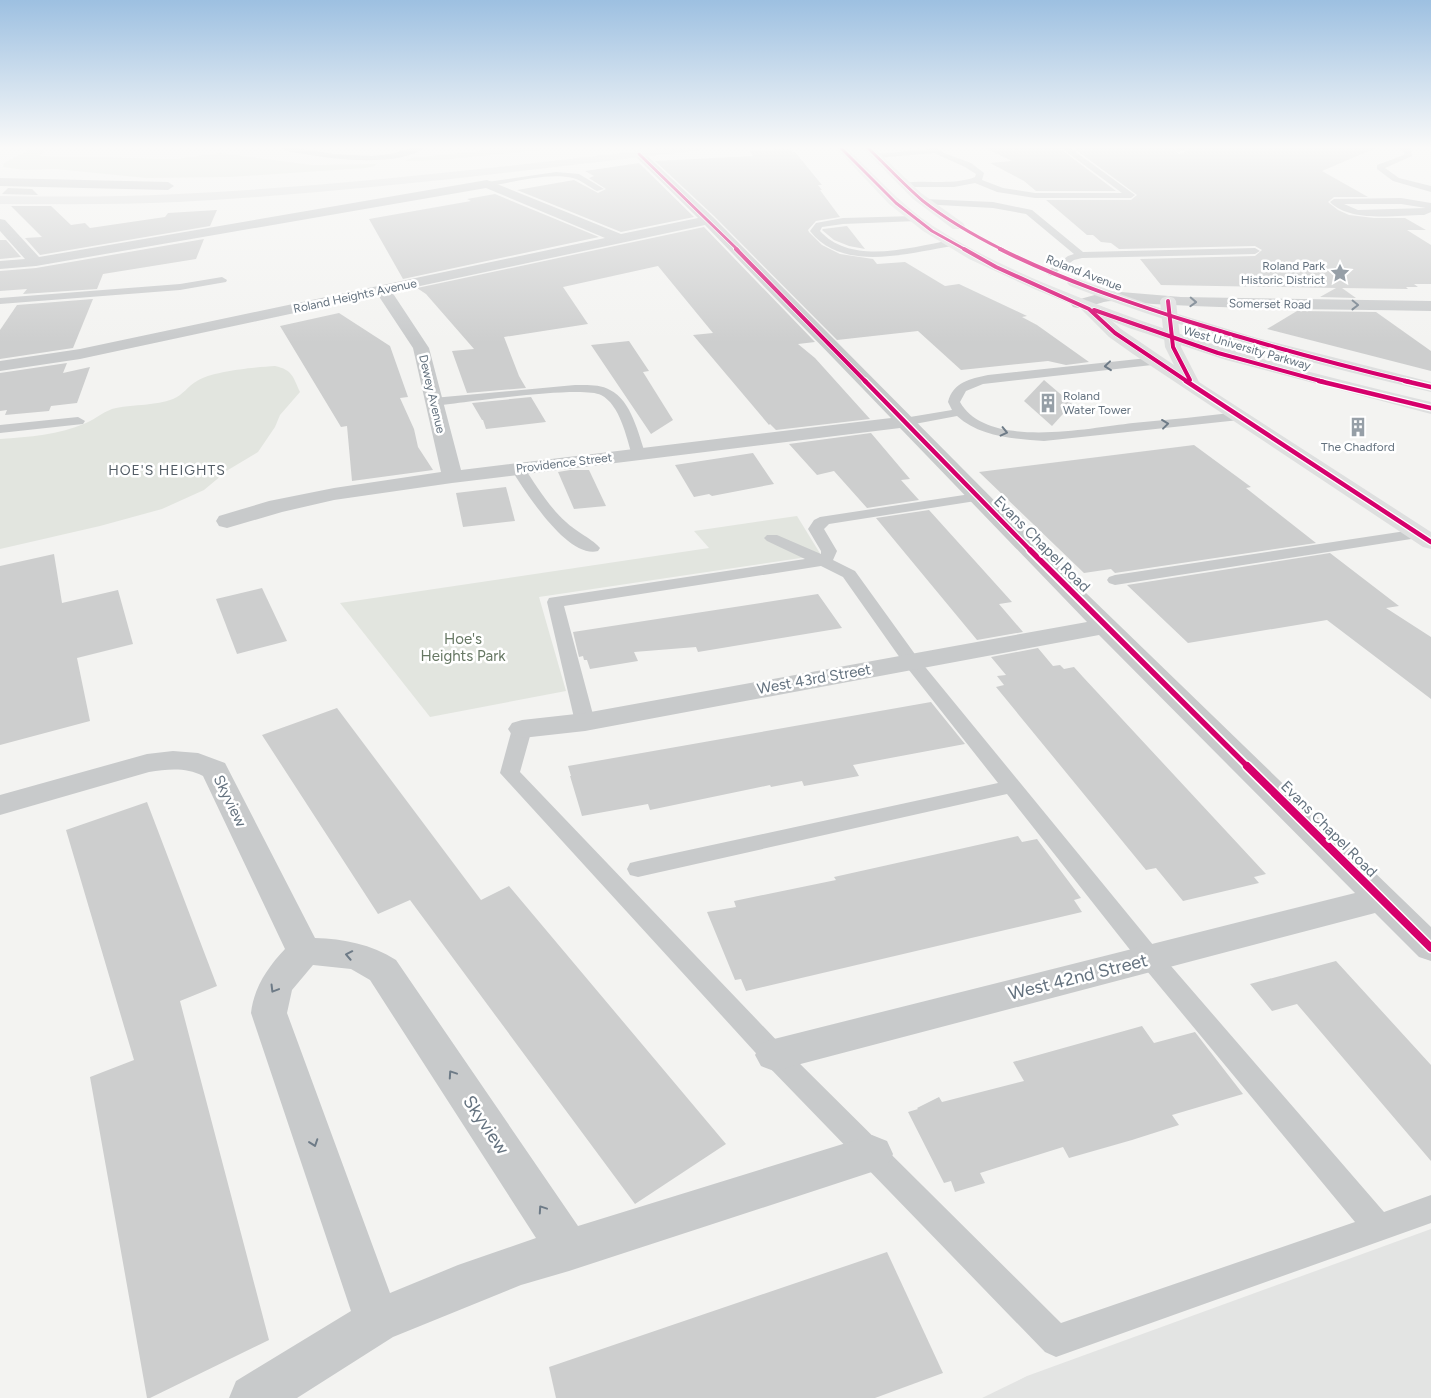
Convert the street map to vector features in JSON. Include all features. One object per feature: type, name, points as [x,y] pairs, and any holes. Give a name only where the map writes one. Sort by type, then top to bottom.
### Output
[{"type":"main road","name":"Roland Avenue","points":[[907,212],[952,243],[1004,270],[1084,306],[1115,333],[1425,538]]},
{"type":"main road","name":"Roland Avenue","points":[[940,212],[977,237],[1051,273],[1109,296],[1168,308],[1170,338],[1178,361],[1191,383]]},
{"type":"main road","name":"West University Parkway","points":[[1084,306],[1170,338],[1292,374],[1431,408]]},
{"type":"main road","name":"West University Parkway","points":[[1168,308],[1303,356],[1431,387]]},
{"type":"street","points":[[0,265],[36,262],[324,212]]},
{"type":"street","points":[[555,212],[620,239]]},
{"type":"street","name":"Evans Chapel Road","points":[[700,212],[977,497],[1431,948]]},
{"type":"street","name":"Roland Heights Avenue","points":[[0,366],[80,354],[708,220]]},
{"type":"street","points":[[2,227],[36,262]]},
{"type":"street","name":"Dewey Avenue","points":[[382,291],[406,323],[421,348],[452,477]]},
{"type":"street","points":[[1084,306],[1109,296]]},
{"type":"street","name":"Somerset Road","points":[[1168,308],[1270,304],[1431,306]]},
{"type":"street","name":"Providence Street","points":[[228,521],[277,506],[334,494],[452,477],[904,422]]},
{"type":"street","name":"West 43rd Street","points":[[522,729],[585,722],[1106,626]]},
{"type":"street","name":"Skyview","points":[[0,805],[167,759],[203,763],[215,770],[304,951],[344,953],[368,959],[383,970],[569,1250]]},
{"type":"street","name":"West 42nd Street","points":[[774,1055],[1382,899]]},
{"type":"street","points":[[304,951],[283,976],[270,997],[269,1013],[377,1321]]},
{"type":"street","points":[[253,1398],[377,1321],[512,1266],[569,1250],[872,1154]]},
{"type":"lane","points":[[1026,212],[1035,215],[1081,255]]},
{"type":"lane","points":[[1354,212],[1408,212]]},
{"type":"lane","points":[[914,218],[832,222],[819,226],[815,231],[821,238],[836,248],[858,254],[881,253],[952,243]]},
{"type":"lane","points":[[1051,273],[1071,258],[1081,255],[1255,251]]},
{"type":"lane","points":[[0,301],[180,288],[222,280]]},
{"type":"lane","points":[[1157,361],[975,382],[965,386],[955,396],[956,407],[972,421],[988,428],[1016,435],[1044,437],[1239,416]]},
{"type":"lane","points":[[433,402],[559,389],[597,388],[611,397],[620,408],[639,454]]},
{"type":"lane","points":[[904,422],[960,412]]},
{"type":"lane","points":[[0,429],[78,421]]},
{"type":"lane","points":[[518,469],[536,497],[561,528],[572,537],[592,548]]},
{"type":"lane","points":[[585,722],[554,602],[823,561],[828,556],[829,551],[816,529],[819,523],[825,520],[977,497]]},
{"type":"lane","points":[[772,538],[849,574],[911,662],[1150,958],[1378,1227]]},
{"type":"lane","points":[[1115,580],[1425,538]]},
{"type":"lane","points":[[522,729],[510,773],[774,1055],[1056,1341],[1431,1209]]},
{"type":"lane","points":[[638,869],[1013,786]]},
{"type":"shaded area","points":[[1431,1229],[1431,1398],[982,1398],[1027,1376]]},
{"type":"green space","points":[[275,366],[289,372],[300,392],[280,415],[275,427],[258,452],[228,470],[204,490],[162,509],[100,526],[0,549],[0,439],[55,433],[86,423],[112,409],[159,403],[173,399],[197,381],[213,375],[235,370]]},
{"type":"green space","name":"Hoe's Heights Park","points":[[797,516],[821,555],[539,597],[566,691],[430,717],[340,603],[709,548],[694,531]]},
{"type":"building","points":[[17,212],[58,212],[71,225],[85,223],[90,228],[165,217],[168,213],[216,212],[210,226],[40,255],[25,238],[42,237]]},
{"type":"building","points":[[407,212],[539,212],[599,237],[403,279],[369,219]]},
{"type":"building","points":[[572,212],[689,212],[694,217],[621,232]]},
{"type":"building","points":[[710,212],[836,212],[840,217],[816,221],[808,230],[822,245],[840,254],[873,259],[877,264],[905,262],[945,286],[959,284],[1027,316],[1022,317],[1037,325],[1089,362],[1066,365],[1048,361],[961,370],[918,331],[837,340]]},
{"type":"building","points":[[1060,212],[1343,212],[1349,215],[1374,218],[1405,218],[1426,230],[1407,230],[1431,245],[1431,284],[1414,284],[1418,287],[1406,287],[1408,289],[1342,288],[1356,298],[1320,297],[1336,288],[1161,285],[1140,259],[1255,256],[1262,250],[1255,246],[1119,249],[1111,243],[1101,242],[1093,235],[1087,235]]},
{"type":"building","points":[[847,226],[865,249],[849,246],[834,240],[822,230]]},
{"type":"building","points":[[704,227],[815,342],[798,344],[815,358],[870,419],[776,430],[769,425],[693,335],[713,333],[658,266],[563,287],[588,324],[504,337],[519,376],[526,388],[467,393],[452,351],[474,349],[426,294],[417,288]]},
{"type":"building","points":[[204,239],[196,259],[103,274],[97,289],[23,294],[27,289],[0,291],[0,271],[36,268]]},
{"type":"building","points":[[0,240],[6,240],[21,257],[0,259]]},
{"type":"building","points":[[93,299],[73,348],[0,359],[0,330],[17,305]]},
{"type":"building","points":[[1297,311],[1376,312],[1431,351],[1431,371],[1267,329]]},
{"type":"building","points":[[339,313],[390,346],[408,397],[400,398],[414,429],[418,447],[433,470],[352,481],[347,426],[341,427],[280,326]]},
{"type":"building","points":[[629,341],[649,371],[643,372],[673,420],[651,434],[591,345]]},
{"type":"building","points":[[67,363],[63,373],[90,367],[77,403],[51,406],[49,411],[5,415],[7,410],[0,411],[0,373]]},
{"type":"building","points":[[1044,380],[1072,404],[1052,426],[1024,401]]},
{"type":"building","points":[[531,397],[546,422],[486,429],[483,420],[472,403]]},
{"type":"building","points":[[871,433],[910,479],[901,480],[919,500],[867,508],[834,471],[817,475],[789,444]]},
{"type":"building","points":[[1194,445],[1251,487],[1246,488],[1316,543],[1115,573],[1111,569],[1084,573],[979,472]]},
{"type":"building","points":[[753,453],[774,484],[712,496],[709,494],[694,497],[675,465]]},
{"type":"building","points":[[589,470],[606,506],[574,509],[558,472]]},
{"type":"building","points":[[506,487],[515,521],[463,527],[456,493]]},
{"type":"building","points":[[929,510],[1012,602],[999,604],[1023,632],[977,640],[876,518]]},
{"type":"building","points":[[1330,553],[1399,606],[1386,608],[1431,637],[1431,699],[1327,620],[1188,643],[1127,585]]},
{"type":"building","points":[[54,554],[62,603],[118,590],[133,644],[77,658],[90,721],[0,745],[0,566]]},
{"type":"building","points":[[262,588],[287,641],[237,654],[216,599]]},
{"type":"building","points":[[818,594],[842,628],[698,652],[696,647],[634,652],[638,661],[590,669],[587,660],[584,660],[583,656],[579,657],[573,632]]},
{"type":"building","points":[[1038,648],[1053,666],[1060,665],[1064,669],[1074,667],[1266,874],[1254,877],[1259,883],[1183,901],[1156,868],[1146,870],[996,687],[1004,685],[997,676],[1006,675],[991,657]]},
{"type":"building","points":[[931,702],[965,744],[853,765],[859,776],[804,786],[802,781],[771,787],[770,785],[650,810],[648,804],[582,816],[568,766]]},
{"type":"building","points":[[337,708],[481,900],[509,886],[726,1144],[635,1204],[410,900],[378,914],[262,735]]},
{"type":"building","points":[[147,802],[217,986],[180,1001],[269,1340],[150,1398],[147,1398],[90,1077],[134,1060],[66,830]]},
{"type":"building","points":[[1018,836],[1022,842],[1037,839],[1081,898],[1074,900],[1082,912],[746,991],[741,979],[735,980],[707,912],[736,907],[734,901],[836,880],[834,877]]},
{"type":"building","points":[[1336,961],[1431,1065],[1431,1161],[1297,1004],[1272,1011],[1250,984]]},
{"type":"building","points":[[1142,1026],[1154,1043],[1195,1032],[1243,1094],[1172,1115],[1179,1125],[1132,1140],[1069,1158],[1063,1147],[980,1173],[985,1183],[955,1192],[951,1181],[944,1183],[908,1112],[918,1109],[939,1097],[942,1102],[1024,1081],[1013,1062]]},
{"type":"building","points":[[887,1252],[943,1373],[875,1398],[556,1398],[549,1367]]},
{"type":"cycle path","points":[[700,212],[1078,599],[1431,948]]},
{"type":"cycle path","points":[[908,212],[932,231],[996,267],[1089,309],[1115,333],[1139,350],[1431,542]]},
{"type":"cycle path","points":[[939,212],[990,244],[1081,285],[1238,337],[1431,387]]},
{"type":"cycle path","points":[[1168,301],[1173,347],[1190,380]]},
{"type":"cycle path","points":[[1094,310],[1135,326],[1218,353],[1303,377],[1431,408]]},
{"type":"place","name":"Roland Park Historic District","points":[[1340,273]]},
{"type":"place","name":"Roland Water Tower","points":[[1048,403]]},
{"type":"place","name":"The Chadford","points":[[1358,427]]},
{"type":"district","name":"HOE'S HEIGHTS","points":[[167,470]]}]
